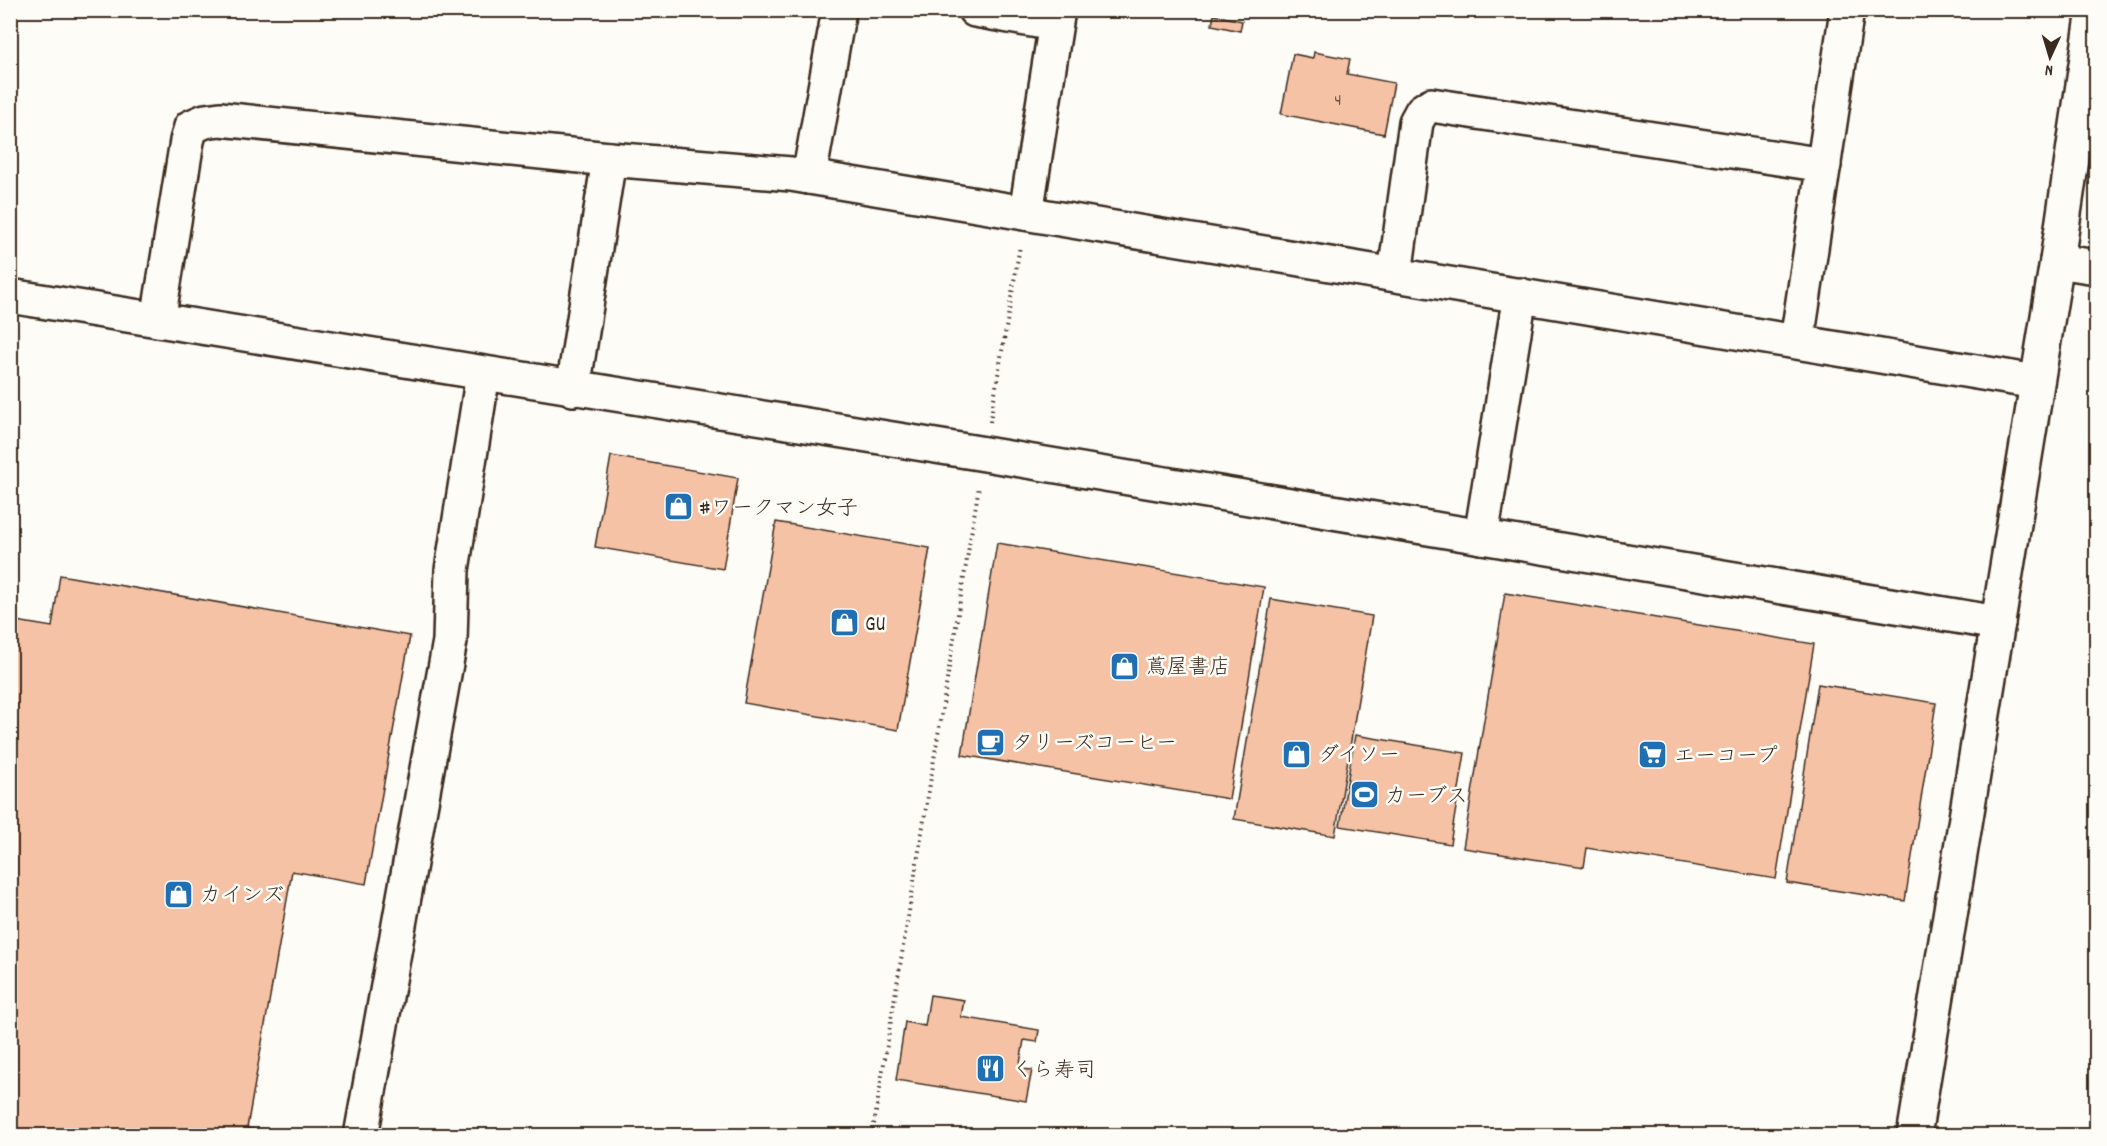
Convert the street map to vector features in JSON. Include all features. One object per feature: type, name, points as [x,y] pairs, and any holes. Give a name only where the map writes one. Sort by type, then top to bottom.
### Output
[{"type":"street","points":[[809,177],[839,10]]},
{"type":"street","points":[[975,10],[1056,17],[1026,213]]},
{"type":"street","points":[[1797,340],[1847,10]]},
{"type":"street","points":[[1914,1136],[2057,261],[2094,10]]},
{"type":"street","points":[[1395,274],[1416,122],[1422,111],[1431,105],[1824,165]]},
{"type":"street","points":[[158,320],[186,141],[191,127],[205,121],[220,119],[809,177],[1797,340],[2036,382]]},
{"type":"street","points":[[573,389],[609,159]]},
{"type":"street","points":[[2057,261],[2097,267]]},
{"type":"street","points":[[1481,537],[1520,295]]},
{"type":"street","points":[[10,296],[985,454],[1998,623]]},
{"type":"street","points":[[361,1136],[450,640],[452,570],[483,374]]},
{"type":"path","points":[[872,1136],[1026,213]]},
{"type":"building","points":[[1214,15],[1242,21],[1240,31],[1212,25]]},
{"type":"building","points":[[1314,52],[1350,59],[1347,74],[1394,83],[1384,134],[1281,114],[1293,54],[1313,58]]},
{"type":"building","points":[[611,456],[738,478],[723,569],[595,547]]},
{"type":"building","points":[[776,522],[930,548],[898,730],[744,703]]},
{"type":"building","points":[[997,543],[1264,587],[1229,799],[962,755]]},
{"type":"building","points":[[60,575],[410,636],[366,884],[292,871],[247,1128],[287,1136],[10,1136],[10,620],[52,627]]},
{"type":"building","points":[[1505,593],[1814,644],[1776,879],[1587,848],[1584,867],[1463,848]]},
{"type":"building","points":[[1271,599],[1372,616],[1335,836],[1234,819]]},
{"type":"building","points":[[1818,684],[1936,703],[1905,901],[1787,883]]},
{"type":"building","points":[[1355,735],[1465,753],[1450,844],[1340,826]]},
{"type":"building","points":[[930,995],[964,1000],[961,1017],[1039,1030],[1037,1042],[1024,1040],[1019,1069],[1032,1070],[1026,1101],[896,1080],[905,1022],[925,1026]]},
{"type":"place","name":"#ワークマン女子","points":[[678,507]]},
{"type":"place","name":"GU","points":[[844,623]]},
{"type":"place","name":"蔦屋書店","points":[[1125,666]]},
{"type":"place","name":"タリーズコーヒー","points":[[991,742]]},
{"type":"place","name":"ダイソー","points":[[1297,754]]},
{"type":"place","name":"エーコープ","points":[[1653,755]]},
{"type":"place","name":"カーブス","points":[[1364,795]]},
{"type":"place","name":"カインズ","points":[[179,894]]},
{"type":"place","name":"くら寿司","points":[[991,1069]]}]
